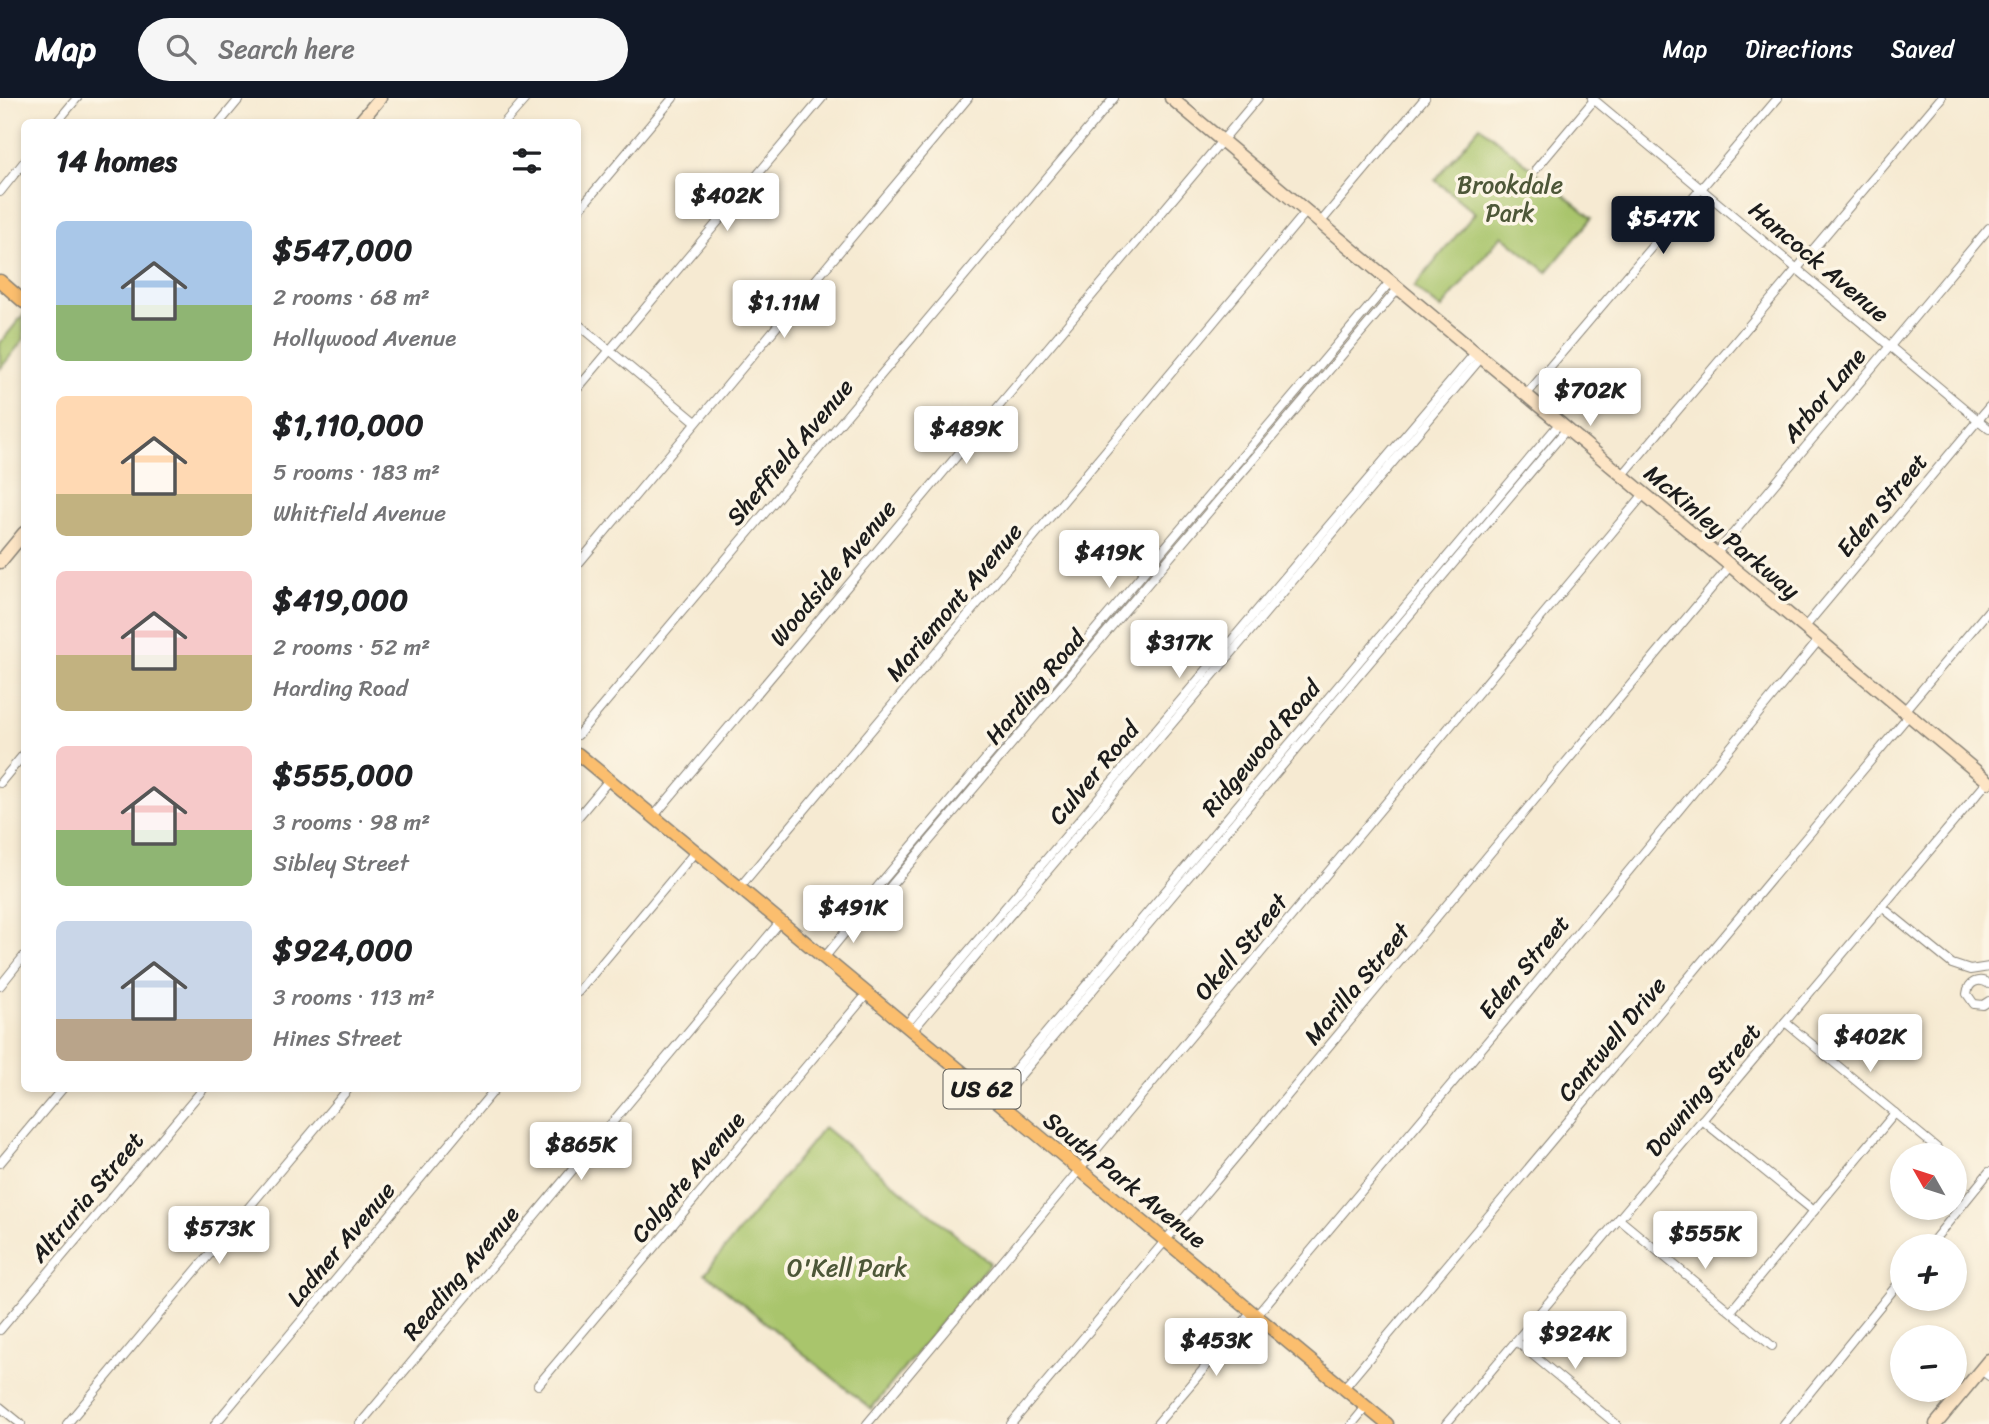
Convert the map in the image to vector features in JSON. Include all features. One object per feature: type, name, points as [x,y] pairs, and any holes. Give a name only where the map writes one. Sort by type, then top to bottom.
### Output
[{"type":"main road","points":[[0,281],[21,299]]},
{"type":"main road","name":"South Park Avenue","points":[[581,757],[1387,1424]]},
{"type":"street","points":[[60,119],[77,98]]},
{"type":"street","points":[[222,119],[240,98]]},
{"type":"street","points":[[362,119],[380,98]]},
{"type":"street","points":[[508,119],[526,98]]},
{"type":"street","points":[[581,207],[673,98]]},
{"type":"street","points":[[581,384],[822,98]]},
{"type":"street","points":[[581,560],[968,98]]},
{"type":"street","name":"Sheffield Avenue","points":[[581,731],[1114,98]]},
{"type":"street","name":"McKinley Parkway","points":[[1171,98],[1989,781]]},
{"type":"street","name":"Woodside Avenue","points":[[653,817],[1258,98]]},
{"type":"street","points":[[1320,223],[1425,98]]},
{"type":"street","points":[[1526,395],[1779,98]]},
{"type":"street","points":[[1622,476],[1941,98]]},
{"type":"street","points":[[1536,170],[1593,99]]},
{"type":"street","name":"Hancock Avenue","points":[[1593,99],[1989,429]]},
{"type":"street","points":[[0,192],[21,166]]},
{"type":"street","name":"Mariemont Avenue","points":[[739,888],[1306,212]]},
{"type":"street","name":"Arbor Lane","points":[[1716,554],[1989,228]]},
{"type":"street","name":"Harding Road","points":[[824,958],[860,914],[864,902],[1135,581],[1317,367],[1394,286]]},
{"type":"street","name":"Harding Road","points":[[860,914],[873,907],[1024,731],[1325,373],[1394,286]]},
{"type":"street","points":[[581,327],[696,422]]},
{"type":"street","name":"Culver Road","points":[[909,1029],[1478,355]]},
{"type":"street","points":[[1317,367],[1325,373]]},
{"type":"street","name":"Eden Street","points":[[1804,628],[1989,407]]},
{"type":"street","name":"Ridgewood Road","points":[[995,1100],[1563,427]]},
{"type":"street","points":[[1257,438],[1265,444]]},
{"type":"street","name":"Okell Street","points":[[867,1424],[1644,495]]},
{"type":"street","points":[[1197,508],[1205,515]]},
{"type":"street","points":[[0,562],[21,537]]},
{"type":"street","name":"Marilla Street","points":[[1011,1424],[1730,566]]},
{"type":"street","points":[[1135,581],[1143,589]]},
{"type":"street","name":"Cantwell Drive","points":[[1344,1388],[1989,610]]},
{"type":"street","name":"Eden Street","points":[[1157,1424],[1514,1010],[1819,640]]},
{"type":"street","points":[[1074,653],[1082,661]]},
{"type":"street","points":[[1015,723],[1024,731]]},
{"type":"street","points":[[0,783],[21,758]]},
{"type":"street","points":[[581,813],[608,780]]},
{"type":"street","name":"Downing Street","points":[[1446,1424],[1989,781]]},
{"type":"street","points":[[953,796],[962,803]]},
{"type":"street","points":[[581,988],[695,852]]},
{"type":"street","points":[[1882,907],[1952,964],[1978,970],[1989,967]]},
{"type":"street","name":"Reading Avenue","points":[[360,1424],[780,922]]},
{"type":"street","points":[[0,986],[21,960]]},
{"type":"street","points":[[1978,970],[1977,981],[1969,987],[1968,998],[1977,1005],[1989,1001]]},
{"type":"street","points":[[1977,981],[1989,984]]},
{"type":"street","name":"Colgate Avenue","points":[[538,1385],[866,993]]},
{"type":"street","points":[[1784,1022],[1931,1143]]},
{"type":"street","points":[[0,1163],[60,1092]]},
{"type":"street","name":"Altruria Street","points":[[0,1330],[201,1092]]},
{"type":"street","points":[[67,1424],[346,1092]]},
{"type":"street","name":"Ladner Avenue","points":[[215,1424],[493,1092]]},
{"type":"street","points":[[1731,1311],[1895,1114]]},
{"type":"street","points":[[1702,1119],[1814,1211]]},
{"type":"street","points":[[1939,1234],[1989,1172]]},
{"type":"street","points":[[1619,1219],[1772,1346]]},
{"type":"street","points":[[1784,1424],[1890,1294]]},
{"type":"street","points":[[1516,1341],[1616,1424]]},
{"type":"street","points":[[1936,1424],[1986,1369]]},
{"type":"street","points":[[0,1406],[21,1424]]},
{"type":"street","points":[[1352,1424],[1366,1407]]},
{"type":"green space","name":"Brookdale Park","points":[[1480,126],[1592,218],[1547,272],[1502,235],[1441,309],[1414,287],[1475,213],[1435,180]]},
{"type":"green space","points":[[21,317],[21,343],[0,369],[0,343]]},
{"type":"green space","name":"O'Kell Park","points":[[824,1127],[990,1263],[871,1409],[705,1273]]}]
